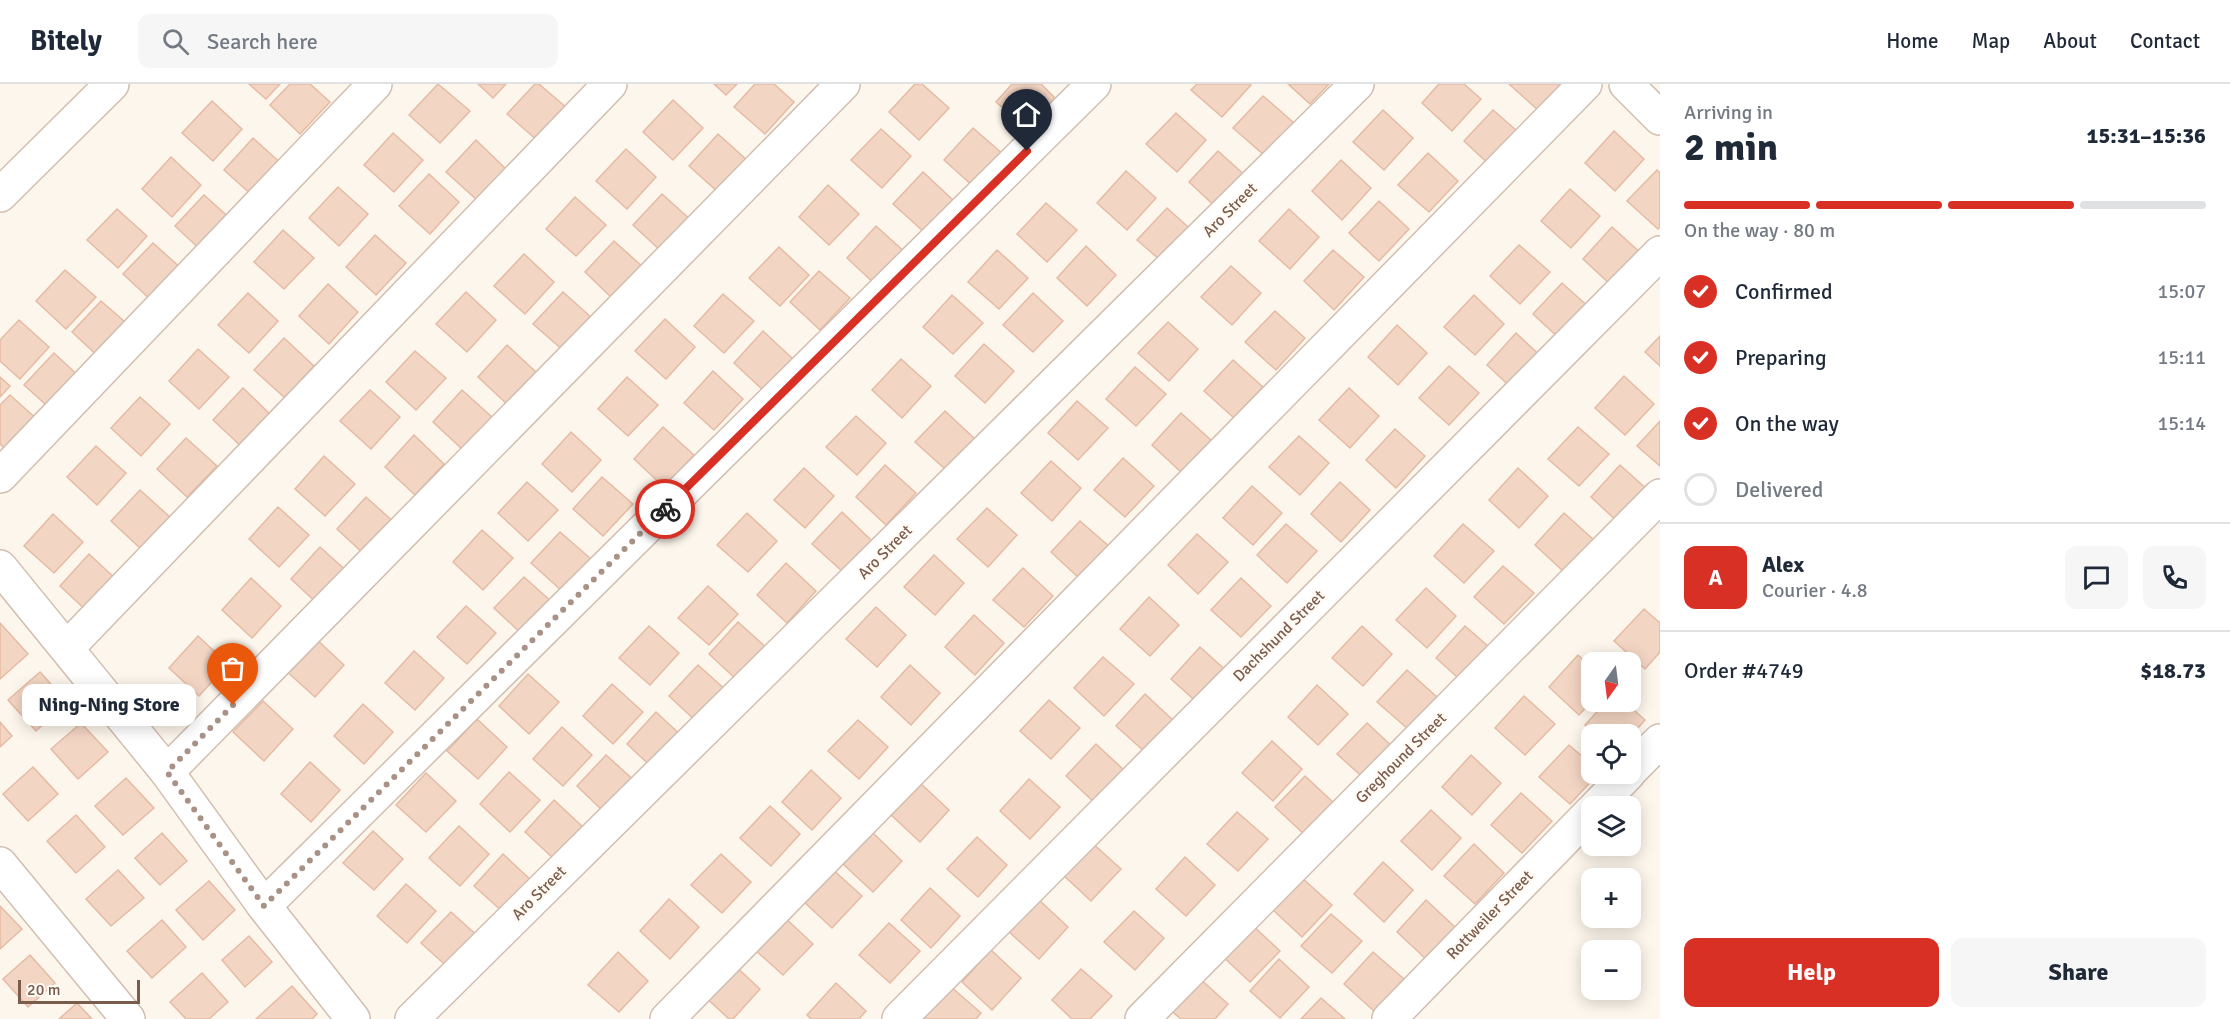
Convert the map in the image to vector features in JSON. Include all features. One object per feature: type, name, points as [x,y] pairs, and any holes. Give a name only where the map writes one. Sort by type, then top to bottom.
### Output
[{"type":"street","points":[[0,195],[112,84]]},
{"type":"street","points":[[0,476],[375,84]]},
{"type":"street","points":[[66,648],[610,84]]},
{"type":"street","points":[[167,772],[843,84]]},
{"type":"street","points":[[264,906],[1095,84]]},
{"type":"street","name":"Aro Street","points":[[412,1019],[1357,84]]},
{"type":"street","points":[[667,1019],[1585,84]]},
{"type":"street","points":[[1626,84],[1660,118]]},
{"type":"street","name":"Dachshund Street","points":[[899,1019],[1660,253]]},
{"type":"street","name":"Greghound Street","points":[[1142,1019],[1660,496]]},
{"type":"street","points":[[0,567],[167,772],[264,906],[353,1019]]},
{"type":"street","points":[[1641,761],[1660,741]]},
{"type":"street","points":[[1607,796],[1618,784]]},
{"type":"street","name":"Rottweiler Street","points":[[1389,1019],[1581,822]]},
{"type":"street","points":[[0,864],[128,1019]]},
{"type":"building","points":[[249,84],[280,84],[266,99]]},
{"type":"building","points":[[290,84],[310,84],[330,102],[300,134],[270,105]]},
{"type":"building","points":[[438,84],[470,111],[440,143],[409,115]]},
{"type":"building","points":[[478,84],[506,84],[493,98]]},
{"type":"building","points":[[535,84],[539,84],[568,109],[538,141],[507,114]]},
{"type":"building","points":[[714,84],[737,84],[726,95]]},
{"type":"building","points":[[755,84],[774,84],[794,102],[765,134],[734,107]]},
{"type":"building","points":[[915,84],[922,84],[949,108],[919,140],[889,112]]},
{"type":"building","points":[[1012,84],[1041,84],[1055,98],[1026,129],[996,102]]},
{"type":"building","points":[[1197,84],[1251,85],[1222,117],[1191,90]]},
{"type":"building","points":[[1288,84],[1329,84],[1310,104]]},
{"type":"building","points":[[1439,84],[1464,84],[1481,99],[1452,131],[1422,103]]},
{"type":"building","points":[[1509,84],[1564,84],[1539,111]]},
{"type":"building","points":[[1263,96],[1294,123],[1264,155],[1233,128]]},
{"type":"building","points":[[673,100],[703,128],[673,160],[643,132]]},
{"type":"building","points":[[212,101],[242,129],[213,161],[182,133]]},
{"type":"building","points":[[1383,110],[1413,138],[1384,170],[1353,142]]},
{"type":"building","points":[[1493,110],[1524,137],[1494,169],[1464,141]]},
{"type":"building","points":[[1176,113],[1206,140],[1177,172],[1146,144]]},
{"type":"building","points":[[973,128],[1004,155],[974,187],[944,160]]},
{"type":"building","points":[[881,129],[911,156],[882,188],[851,160]]},
{"type":"building","points":[[1614,131],[1644,159],[1615,191],[1585,163]]},
{"type":"building","points":[[393,133],[423,160],[394,192],[364,165]]},
{"type":"building","points":[[718,134],[748,161],[719,193],[689,166]]},
{"type":"building","points":[[253,138],[284,166],[254,197],[224,170]]},
{"type":"building","points":[[476,140],[506,169],[477,200],[446,172]]},
{"type":"building","points":[[626,149],[656,177],[627,209],[596,181]]},
{"type":"building","points":[[1218,151],[1249,179],[1219,210],[1189,182]]},
{"type":"building","points":[[1428,153],[1458,181],[1429,212],[1398,185]]},
{"type":"building","points":[[171,157],[201,185],[172,217],[142,189]]},
{"type":"building","points":[[1341,160],[1371,188],[1342,220],[1312,191]]},
{"type":"building","points":[[1657,170],[1660,173],[1660,227],[1658,229],[1627,201]]},
{"type":"building","points":[[1126,171],[1156,198],[1127,230],[1097,203]]},
{"type":"building","points":[[923,172],[953,200],[924,232],[893,204]]},
{"type":"building","points":[[429,174],[459,202],[430,234],[399,206]]},
{"type":"building","points":[[828,185],[859,214],[829,245],[799,217]]},
{"type":"building","points":[[338,187],[368,214],[339,246],[309,218]]},
{"type":"building","points":[[1570,189],[1600,216],[1571,248],[1541,221]]},
{"type":"building","points":[[662,194],[692,221],[663,253],[633,225]]},
{"type":"building","points":[[204,195],[234,222],[205,254],[175,226]]},
{"type":"building","points":[[575,197],[606,225],[576,256],[546,229]]},
{"type":"building","points":[[1379,201],[1409,229],[1379,261],[1349,233]]},
{"type":"building","points":[[1046,203],[1077,230],[1047,262],[1017,234]]},
{"type":"building","points":[[1167,208],[1197,235],[1168,267],[1137,240]]},
{"type":"building","points":[[117,209],[147,236],[118,268],[87,240]]},
{"type":"building","points":[[1289,209],[1319,237],[1290,269],[1259,241]]},
{"type":"building","points":[[876,226],[907,254],[877,286],[847,258]]},
{"type":"building","points":[[1612,227],[1643,255],[1613,287],[1583,259]]},
{"type":"building","points":[[283,230],[314,258],[284,289],[254,262]]},
{"type":"building","points":[[375,235],[406,263],[376,295],[346,267]]},
{"type":"building","points":[[614,241],[644,268],[615,301],[585,272]]},
{"type":"building","points":[[153,243],[183,270],[153,302],[123,274]]},
{"type":"building","points":[[1519,245],[1550,272],[1520,304],[1490,276]]},
{"type":"building","points":[[1086,246],[1116,275],[1087,306],[1057,278]]},
{"type":"building","points":[[779,247],[809,275],[780,306],[749,278]]},
{"type":"building","points":[[997,250],[1028,278],[999,309],[968,282]]},
{"type":"building","points":[[1333,250],[1364,277],[1334,310],[1304,281]]},
{"type":"building","points":[[524,254],[554,282],[525,314],[494,286]]},
{"type":"building","points":[[1231,266],[1261,293],[1232,325],[1201,297]]},
{"type":"building","points":[[65,270],[96,297],[66,329],[36,301]]},
{"type":"building","points":[[819,271],[850,298],[820,330],[790,302]]},
{"type":"building","points":[[1562,283],[1592,310],[1563,342],[1533,314]]},
{"type":"building","points":[[328,284],[358,312],[329,344],[299,316]]},
{"type":"building","points":[[466,292],[496,320],[467,352],[436,324]]},
{"type":"building","points":[[563,292],[593,319],[564,351],[533,324]]},
{"type":"building","points":[[248,293],[278,321],[249,353],[218,325]]},
{"type":"building","points":[[1033,293],[1063,321],[1033,352],[1003,325]]},
{"type":"building","points":[[723,294],[754,321],[724,353],[694,326]]},
{"type":"building","points":[[952,295],[983,323],[953,354],[923,327]]},
{"type":"building","points":[[1474,295],[1504,324],[1475,355],[1444,327]]},
{"type":"building","points":[[101,301],[132,328],[102,360],[72,332]]},
{"type":"building","points":[[1275,311],[1305,338],[1276,370],[1245,342]]},
{"type":"building","points":[[665,319],[695,347],[666,379],[635,351]]},
{"type":"building","points":[[19,320],[49,347],[20,379],[0,361],[0,340]]},
{"type":"building","points":[[1168,322],[1198,349],[1169,381],[1138,353]]},
{"type":"building","points":[[1397,325],[1427,353],[1398,385],[1368,357]]},
{"type":"building","points":[[763,331],[793,359],[764,391],[734,363]]},
{"type":"building","points":[[1516,333],[1547,362],[1517,393],[1487,365]]},
{"type":"building","points":[[1660,336],[1660,366],[1645,352]]},
{"type":"building","points":[[284,338],[314,366],[285,398],[254,370]]},
{"type":"building","points":[[984,344],[1014,371],[985,403],[955,376]]},
{"type":"building","points":[[507,345],[537,373],[508,405],[478,377]]},
{"type":"building","points":[[198,349],[229,377],[199,409],[169,381]]},
{"type":"building","points":[[415,351],[446,378],[416,410],[386,382]]},
{"type":"building","points":[[54,353],[84,381],[54,412],[24,385]]},
{"type":"building","points":[[901,359],[931,386],[902,418],[872,390]]},
{"type":"building","points":[[1233,360],[1263,387],[1234,418],[1204,391]]},
{"type":"building","points":[[1449,366],[1479,393],[1449,425],[1419,398]]},
{"type":"building","points":[[1135,367],[1166,394],[1136,426],[1106,399]]},
{"type":"building","points":[[713,371],[743,399],[714,430],[684,403]]},
{"type":"building","points":[[1624,376],[1654,404],[1625,435],[1595,408]]},
{"type":"building","points":[[0,377],[10,386],[0,397]]},
{"type":"building","points":[[627,377],[658,405],[628,436],[598,409]]},
{"type":"building","points":[[243,388],[273,417],[243,448],[213,420]]},
{"type":"building","points":[[1349,388],[1379,416],[1350,448],[1319,420]]},
{"type":"building","points":[[370,390],[400,417],[371,449],[340,421]]},
{"type":"building","points":[[462,390],[493,418],[463,450],[433,422]]},
{"type":"building","points":[[10,395],[40,422],[10,454],[0,444],[0,405]]},
{"type":"building","points":[[140,397],[170,424],[141,456],[111,428]]},
{"type":"building","points":[[1077,401],[1108,428],[1078,460],[1048,433]]},
{"type":"building","points":[[945,411],[975,439],[946,470],[915,442]]},
{"type":"building","points":[[1181,413],[1212,441],[1182,473],[1152,445]]},
{"type":"building","points":[[856,416],[886,443],[857,475],[826,447]]},
{"type":"building","points":[[1660,421],[1660,466],[1637,446]]},
{"type":"building","points":[[663,427],[694,455],[664,487],[634,459]]},
{"type":"building","points":[[1578,427],[1609,454],[1579,486],[1548,459]]},
{"type":"building","points":[[1395,429],[1425,456],[1396,488],[1366,460]]},
{"type":"building","points":[[571,432],[601,460],[572,492],[542,464]]},
{"type":"building","points":[[414,435],[444,464],[415,495],[385,467]]},
{"type":"building","points":[[1299,436],[1329,463],[1300,495],[1269,467]]},
{"type":"building","points":[[186,438],[217,466],[187,497],[157,469]]},
{"type":"building","points":[[96,446],[126,473],[97,505],[67,477]]},
{"type":"building","points":[[324,456],[355,484],[325,516],[295,489]]},
{"type":"building","points":[[1123,458],[1154,486],[1125,517],[1094,490]]},
{"type":"building","points":[[1051,461],[1081,488],[1052,521],[1021,493]]},
{"type":"building","points":[[885,465],[916,493],[886,525],[856,497]]},
{"type":"building","points":[[1620,465],[1651,493],[1621,525],[1591,497]]},
{"type":"building","points":[[804,468],[834,496],[805,528],[774,500]]},
{"type":"building","points":[[1518,468],[1548,496],[1519,528],[1489,500]]},
{"type":"building","points":[[602,477],[633,504],[603,536],[573,509]]},
{"type":"building","points":[[527,482],[558,510],[528,541],[498,513]]},
{"type":"building","points":[[1340,482],[1370,510],[1341,542],[1311,514]]},
{"type":"building","points":[[1252,486],[1282,513],[1253,545],[1223,518]]},
{"type":"building","points":[[140,490],[171,518],[141,549],[111,521]]},
{"type":"building","points":[[366,497],[397,525],[367,557],[337,529]]},
{"type":"building","points":[[278,507],[309,535],[279,567],[249,539]]},
{"type":"building","points":[[987,508],[1017,535],[988,567],[957,539]]},
{"type":"building","points":[[842,512],[872,541],[843,572],[812,544]]},
{"type":"building","points":[[747,513],[777,541],[748,572],[717,545]]},
{"type":"building","points":[[1564,513],[1595,541],[1565,573],[1535,545]]},
{"type":"building","points":[[53,514],[83,542],[54,573],[24,546]]},
{"type":"building","points":[[1080,521],[1111,548],[1081,580],[1051,552]]},
{"type":"building","points":[[1286,524],[1317,551],[1287,583],[1257,555]]},
{"type":"building","points":[[1463,524],[1494,551],[1464,583],[1434,556]]},
{"type":"building","points":[[482,530],[513,558],[483,590],[453,562]]},
{"type":"building","points":[[560,532],[591,559],[562,591],[531,563]]},
{"type":"building","points":[[1197,534],[1228,562],[1198,594],[1168,565]]},
{"type":"building","points":[[320,547],[351,575],[321,607],[291,579]]},
{"type":"building","points":[[89,554],[119,582],[90,614],[60,586]]},
{"type":"building","points":[[934,555],[964,583],[935,615],[904,587]]},
{"type":"building","points":[[786,563],[816,591],[787,623],[757,595]]},
{"type":"building","points":[[1503,566],[1534,593],[1504,624],[1474,597]]},
{"type":"building","points":[[1023,568],[1053,596],[1024,627],[993,600]]},
{"type":"building","points":[[524,577],[554,604],[524,636],[494,608]]},
{"type":"building","points":[[251,578],[281,606],[252,638],[222,610]]},
{"type":"building","points":[[1241,578],[1271,606],[1241,637],[1211,610]]},
{"type":"building","points":[[708,586],[738,614],[709,645],[678,618]]},
{"type":"building","points":[[1426,588],[1456,616],[1427,648],[1396,620]]},
{"type":"building","points":[[1149,597],[1179,625],[1150,656],[1120,629]]},
{"type":"building","points":[[466,606],[496,633],[467,664],[437,637]]},
{"type":"building","points":[[876,607],[906,635],[877,667],[846,639]]},
{"type":"building","points":[[1644,609],[1660,623],[1660,652],[1645,669],[1641,665],[1641,652],[1626,652],[1614,641]]},
{"type":"building","points":[[974,615],[1004,643],[975,675],[945,647]]},
{"type":"building","points":[[738,622],[769,650],[739,682],[709,654]]},
{"type":"building","points":[[0,623],[28,654],[0,679]]},
{"type":"building","points":[[649,626],[679,653],[650,685],[619,658]]},
{"type":"building","points":[[1362,626],[1392,654],[1363,686],[1332,658]]},
{"type":"building","points":[[1465,626],[1496,653],[1466,685],[1436,658]]},
{"type":"building","points":[[198,636],[228,664],[199,696],[169,668]]},
{"type":"building","points":[[314,637],[344,665],[315,697],[284,669]]},
{"type":"building","points":[[1200,647],[1230,674],[1201,706],[1171,679]]},
{"type":"building","points":[[414,651],[444,678],[415,710],[385,683]]},
{"type":"building","points":[[1578,655],[1581,658],[1582,712],[1579,715],[1549,687]]},
{"type":"building","points":[[1103,657],[1134,684],[1104,716],[1074,688]]},
{"type":"building","points":[[698,665],[728,692],[699,724],[669,696]]},
{"type":"building","points":[[910,665],[940,693],[911,725],[881,697]]},
{"type":"building","points":[[1407,670],[1437,697],[1408,729],[1377,702]]},
{"type":"building","points":[[40,672],[67,702],[36,731],[8,700]]},
{"type":"building","points":[[528,674],[559,702],[529,734],[499,706]]},
{"type":"building","points":[[612,684],[643,712],[613,744],[583,716]]},
{"type":"building","points":[[1317,685],[1348,714],[1318,745],[1288,717]]},
{"type":"building","points":[[1145,694],[1175,722],[1146,753],[1116,726]]},
{"type":"building","points":[[1524,696],[1555,724],[1525,755],[1495,728]]},
{"type":"building","points":[[1049,700],[1080,728],[1051,759],[1020,731]]},
{"type":"building","points":[[263,701],[293,729],[264,761],[233,732]]},
{"type":"building","points":[[363,704],[393,732],[364,764],[334,736]]},
{"type":"building","points":[[656,712],[686,740],[657,772],[627,744]]},
{"type":"building","points":[[1597,712],[1636,712],[1645,720],[1641,725],[1586,724]]},
{"type":"building","points":[[477,719],[507,747],[478,779],[447,751]]},
{"type":"building","points":[[858,720],[888,747],[859,779],[828,751]]},
{"type":"building","points":[[0,722],[12,736],[0,747]]},
{"type":"building","points":[[81,723],[108,752],[78,779],[51,749]]},
{"type":"building","points":[[1367,723],[1397,751],[1368,782],[1337,754]]},
{"type":"building","points":[[562,727],[592,755],[563,786],[533,759]]},
{"type":"building","points":[[1272,741],[1302,769],[1273,801],[1242,773]]},
{"type":"building","points":[[1096,744],[1126,772],[1096,804],[1066,776]]},
{"type":"building","points":[[1569,745],[1581,755],[1581,784],[1589,784],[1570,804],[1539,777]]},
{"type":"building","points":[[606,755],[637,783],[607,815],[577,786]]},
{"type":"building","points":[[1471,755],[1501,783],[1472,815],[1442,787]]},
{"type":"building","points":[[310,762],[340,790],[311,822],[281,794]]},
{"type":"building","points":[[33,767],[58,794],[28,821],[3,794]]},
{"type":"building","points":[[811,770],[841,798],[812,830],[782,802]]},
{"type":"building","points":[[509,772],[540,800],[510,832],[480,804]]},
{"type":"building","points":[[426,773],[456,801],[426,832],[396,805]]},
{"type":"building","points":[[1305,776],[1335,804],[1306,836],[1275,807]]},
{"type":"building","points":[[126,778],[154,808],[123,835],[95,806]]},
{"type":"building","points":[[1029,779],[1060,807],[1030,839],[1000,811]]},
{"type":"building","points":[[919,782],[949,810],[920,842],[889,813]]},
{"type":"building","points":[[1521,793],[1552,821],[1522,853],[1491,825]]},
{"type":"building","points":[[554,800],[584,828],[555,860],[525,832]]},
{"type":"building","points":[[770,806],[800,834],[771,866],[740,838]]},
{"type":"building","points":[[1431,810],[1461,838],[1432,870],[1401,841]]},
{"type":"building","points":[[1237,812],[1268,839],[1238,871],[1207,844]]},
{"type":"building","points":[[76,815],[105,847],[76,873],[47,841]]},
{"type":"building","points":[[459,826],[489,854],[460,886],[429,858]]},
{"type":"building","points":[[373,831],[403,859],[374,890],[343,863]]},
{"type":"building","points":[[872,832],[902,861],[873,892],[843,864]]},
{"type":"building","points":[[162,833],[187,861],[160,885],[135,858]]},
{"type":"building","points":[[977,837],[1007,865],[978,897],[947,869]]},
{"type":"building","points":[[1090,841],[1121,869],[1091,901],[1061,873]]},
{"type":"building","points":[[1474,844],[1504,873],[1475,904],[1444,876]]},
{"type":"building","points":[[503,854],[533,882],[504,913],[474,886]]},
{"type":"building","points":[[721,854],[751,882],[722,913],[691,885]]},
{"type":"building","points":[[1185,857],[1215,885],[1186,916],[1156,889]]},
{"type":"building","points":[[1383,862],[1413,890],[1384,922],[1354,894]]},
{"type":"building","points":[[832,869],[862,896],[832,928],[802,900]]},
{"type":"building","points":[[118,870],[144,898],[111,926],[86,899]]},
{"type":"building","points":[[1301,877],[1332,905],[1302,937],[1272,909]]},
{"type":"building","points":[[209,881],[235,910],[203,940],[176,910]]},
{"type":"building","points":[[406,884],[436,911],[407,943],[377,916]]},
{"type":"building","points":[[930,888],[960,916],[931,948],[901,920]]},
{"type":"building","points":[[669,899],[699,927],[670,959],[640,931]]},
{"type":"building","points":[[1038,899],[1068,927],[1039,959],[1008,931]]},
{"type":"building","points":[[1426,900],[1456,928],[1427,960],[1397,932]]},
{"type":"building","points":[[0,906],[22,929],[0,949]]},
{"type":"building","points":[[1134,911],[1164,938],[1135,970],[1104,942]]},
{"type":"building","points":[[451,912],[481,939],[452,971],[421,943]]},
{"type":"building","points":[[1331,914],[1362,941],[1332,973],[1301,946]]},
{"type":"building","points":[[783,916],[813,944],[783,975],[753,948]]},
{"type":"building","points":[[162,920],[186,947],[152,978],[127,951]]},
{"type":"building","points":[[1249,922],[1280,951],[1250,982],[1220,954]]},
{"type":"building","points":[[889,923],[920,951],[890,983],[859,955]]},
{"type":"building","points":[[249,936],[272,962],[245,987],[222,960]]},
{"type":"building","points":[[991,950],[1021,978],[992,1010],[962,982]]},
{"type":"building","points":[[618,952],[648,981],[619,1012],[588,985]]},
{"type":"building","points":[[1373,952],[1404,979],[1374,1011],[1344,984]]},
{"type":"building","points":[[30,955],[55,983],[28,1007],[3,979]]},
{"type":"building","points":[[1279,959],[1309,987],[1280,1018],[1250,991]]},
{"type":"building","points":[[730,961],[760,989],[733,1019],[729,1019],[701,993]]},
{"type":"building","points":[[1081,969],[1112,996],[1090,1019],[1072,1019],[1052,1000]]},
{"type":"building","points":[[202,973],[228,1002],[209,1019],[186,1019],[170,1002]]},
{"type":"building","points":[[1198,977],[1228,1004],[1215,1019],[1181,1019],[1168,1008]]},
{"type":"building","points":[[836,983],[866,1011],[859,1019],[811,1019],[807,1015]]},
{"type":"building","points":[[292,986],[317,1014],[312,1019],[256,1019]]},
{"type":"building","points":[[950,986],[981,1013],[976,1019],[922,1019]]},
{"type":"building","points":[[1321,998],[1345,1019],[1301,1019]]},
{"type":"building","points":[[77,1003],[92,1019],[59,1019]]},
{"type":"way so far","points":[[233,705],[167,772],[264,906],[665,509]]},
{"type":"place","name":"Ning-Ning Store","points":[[233,705]]},
{"type":"route","points":[[665,509],[1027,151]]}]
